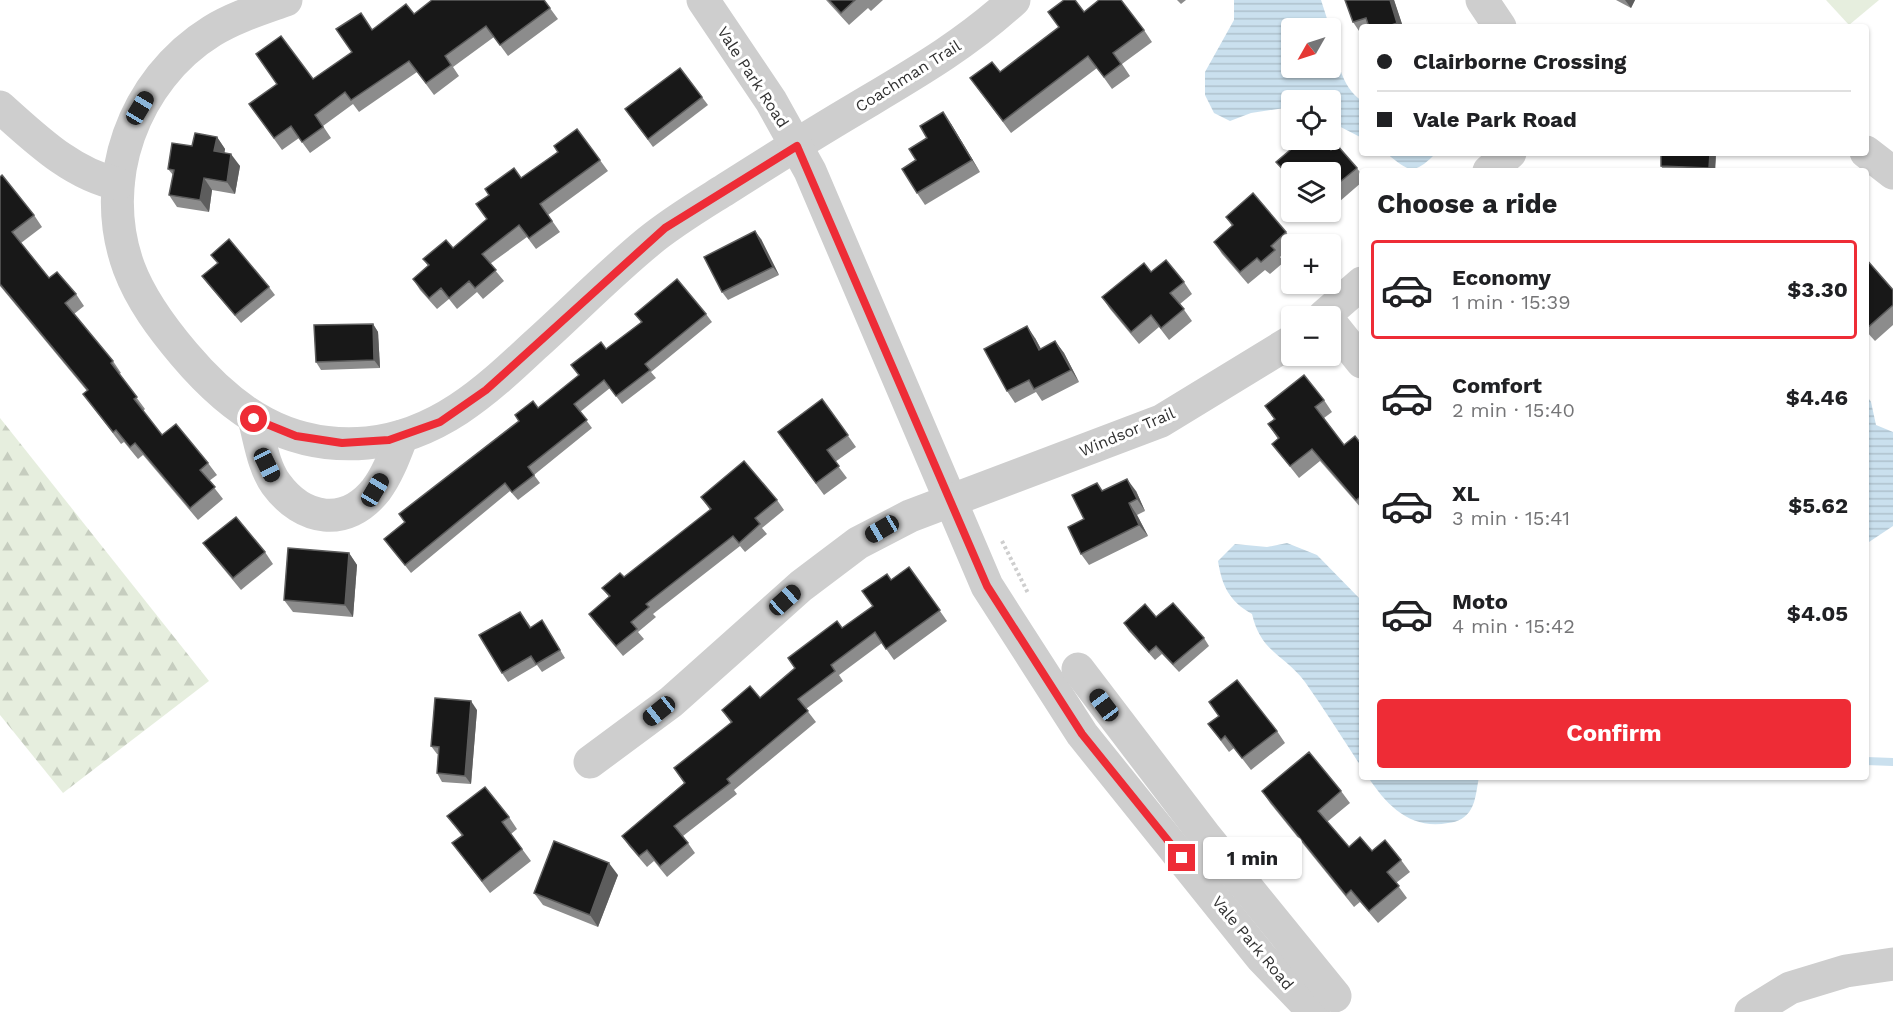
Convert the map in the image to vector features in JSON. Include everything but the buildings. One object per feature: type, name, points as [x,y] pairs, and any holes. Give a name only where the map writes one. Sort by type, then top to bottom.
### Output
[{"type":"street","points":[[286,0],[228,23],[202,38],[178,58],[149,93],[133,123],[123,153],[117,205],[123,250],[139,292],[167,333],[198,370],[254,419],[267,465],[276,483],[293,503],[313,514],[337,516],[356,508],[375,490],[402,436]]},
{"type":"street","name":"Vale Park Road","points":[[703,0],[771,101],[797,146],[987,586],[1082,734],[1194,848],[1262,957],[1324,1004]]},
{"type":"street","name":"Coachman Trail","points":[[254,419],[296,436],[342,443],[381,441],[440,422],[464,408],[665,228],[940,60],[1014,0]]},
{"type":"street","points":[[1482,0],[1498,24]]},
{"type":"street","points":[[0,107],[74,168],[89,176],[118,184]]},
{"type":"street","points":[[1869,154],[1893,174]]},
{"type":"street","points":[[1492,168],[1506,156]]},
{"type":"street","points":[[1339,306],[1359,286]]},
{"type":"street","points":[[1341,336],[1359,358]]},
{"type":"street","name":"Windsor Trail","points":[[590,762],[671,702],[801,586],[858,543],[910,516],[1161,421],[1281,348]]},
{"type":"street","points":[[1078,669],[1194,848]]},
{"type":"street","points":[[1751,1012],[1790,987],[1846,971],[1893,964]]},
{"type":"green space","points":[[1826,0],[1879,0],[1850,24]]},
{"type":"green space","points":[[0,418],[209,681],[63,793],[0,715]]},
{"type":"water","points":[[1234,0],[1321,0],[1327,18],[1281,18],[1281,78],[1341,78],[1341,70],[1349,87],[1359,98],[1359,136],[1341,127],[1341,90],[1281,90],[1281,108],[1251,113],[1230,121],[1214,113],[1205,95],[1205,72],[1234,20]]},
{"type":"water","points":[[1390,156],[1433,156],[1417,168],[1408,168]]},
{"type":"water","points":[[1869,399],[1876,425],[1893,432],[1893,526],[1869,542]]},
{"type":"water","points":[[1287,543],[1317,555],[1359,598],[1359,763],[1305,682],[1267,645],[1256,627],[1252,614],[1232,598],[1224,585],[1218,561],[1235,544],[1267,547]]},
{"type":"water","points":[[1370,780],[1478,780],[1474,802],[1467,815],[1455,822],[1435,824],[1423,823],[1401,813]]},
{"type":"waterway","points":[[1869,761],[1893,762]]},
{"type":"route","points":[[254,419],[296,436],[342,443],[389,440],[440,422],[464,408],[486,390],[665,228],[684,214],[797,146],[810,171],[987,586],[1082,734],[1182,858]]}]
